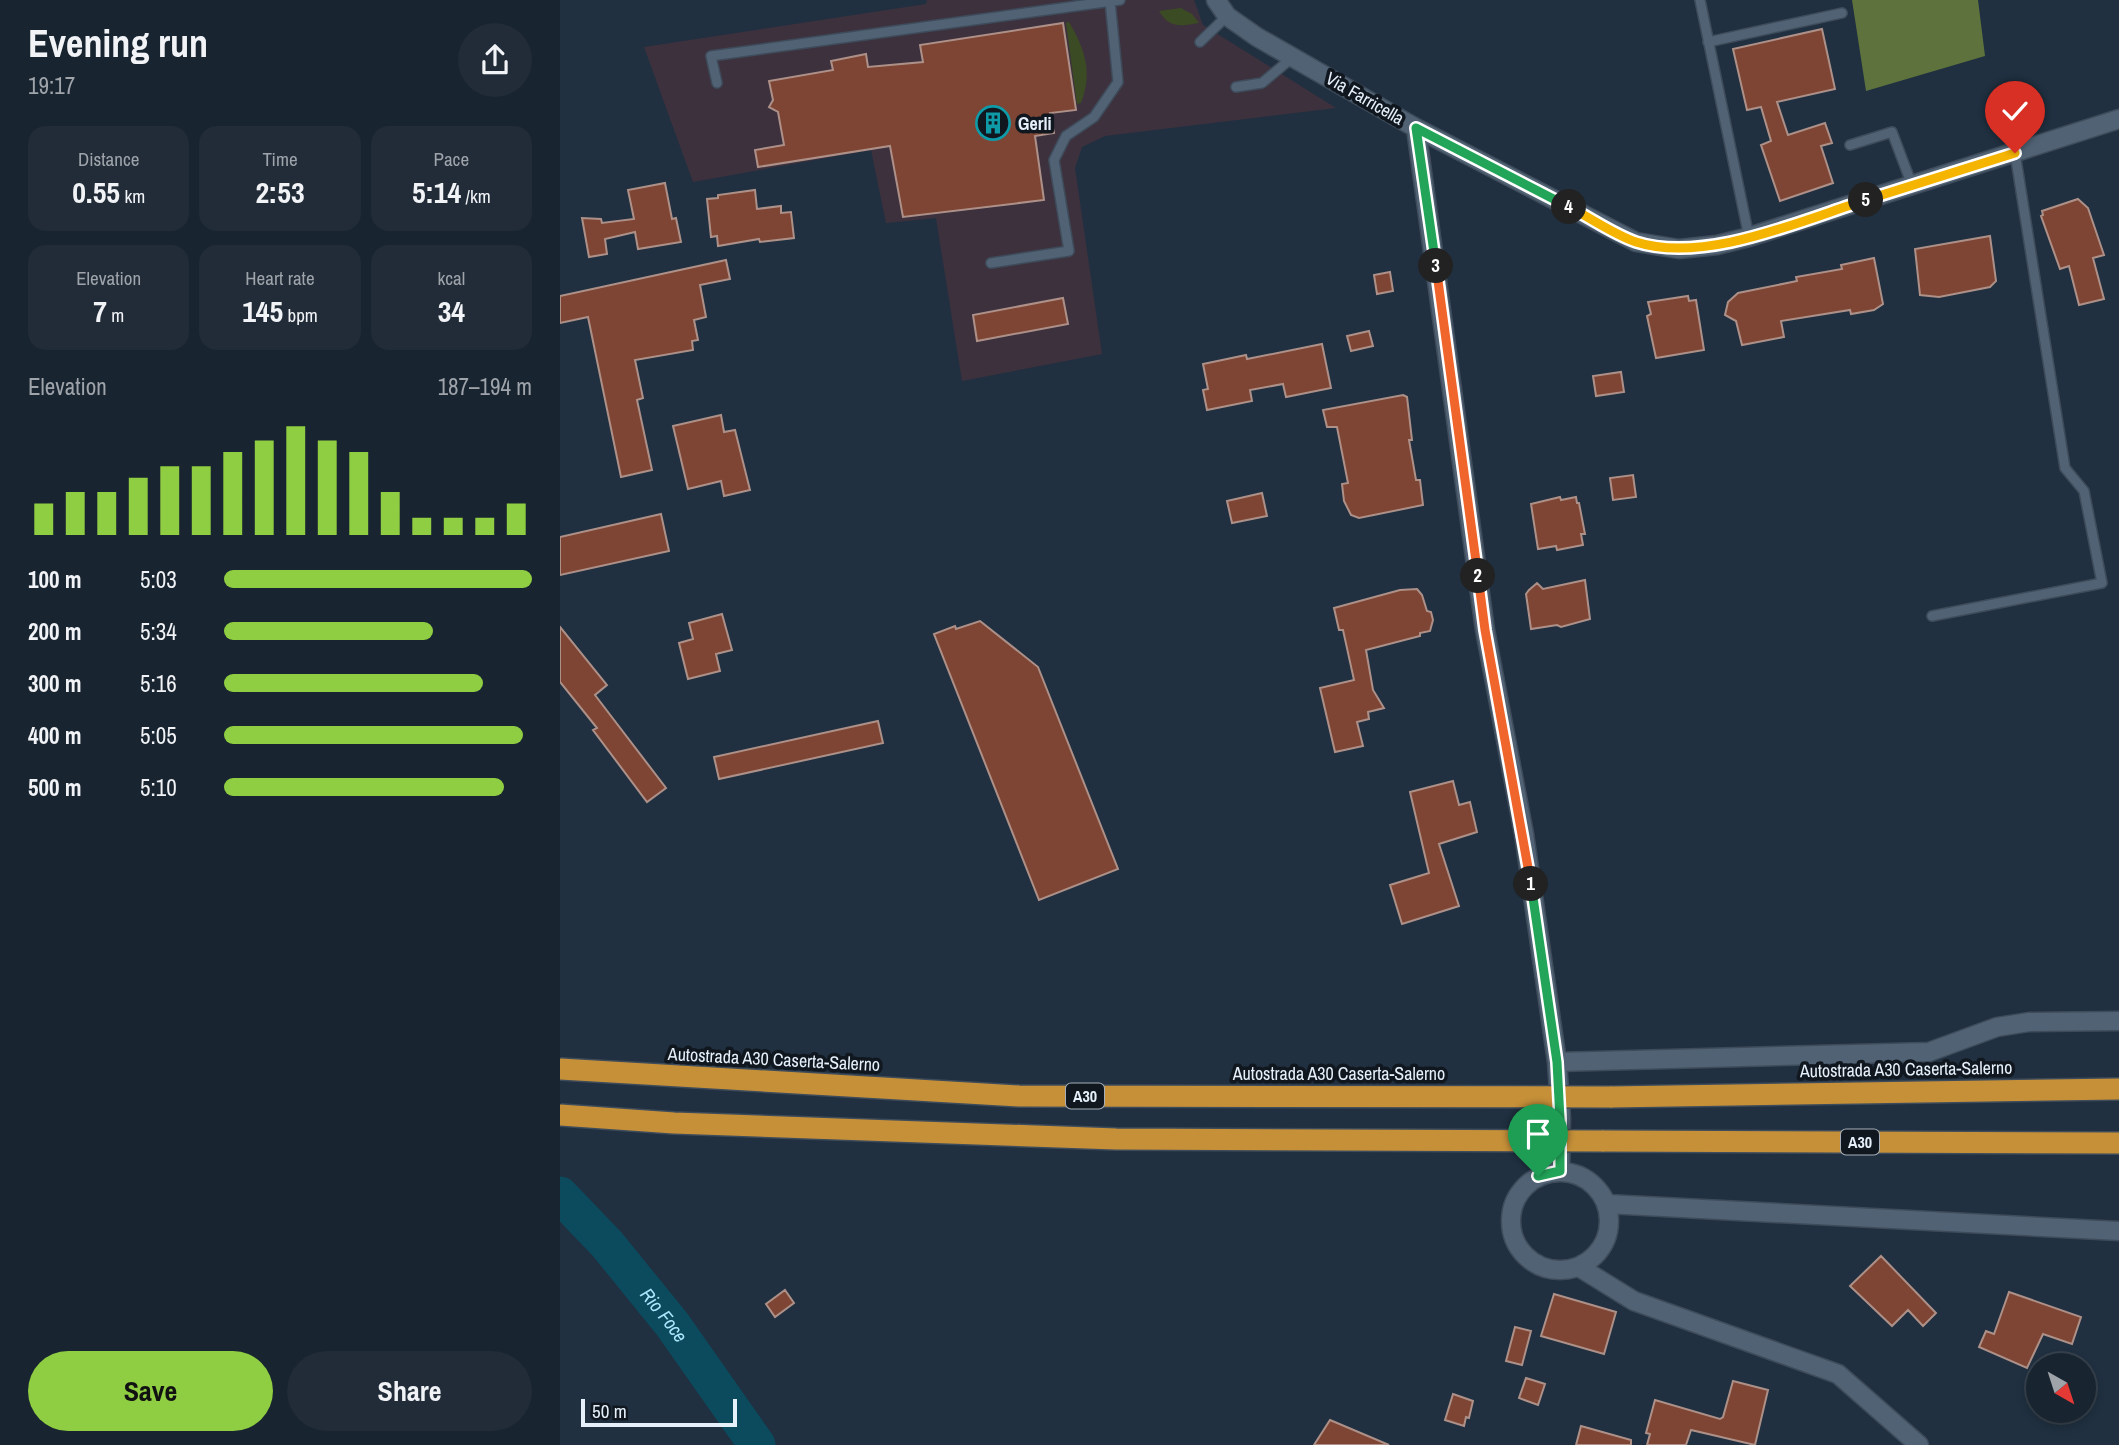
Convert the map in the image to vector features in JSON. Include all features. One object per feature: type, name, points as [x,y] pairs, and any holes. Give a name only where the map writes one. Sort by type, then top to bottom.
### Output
[{"type":"highway","name":"Autostrada A30 Caserta-Salerno","points":[[560,1069],[1019,1096],[1610,1097],[2119,1089]]},
{"type":"highway","name":"A30","points":[[560,1115],[674,1123],[1116,1139],[2119,1143]]},
{"type":"street","name":"Via Farricella","points":[[1216,0],[1227,16],[1416,128],[1636,242],[1679,248],[1717,245],[1749,237],[2119,119]]},
{"type":"street","points":[[1416,128],[1485,630],[1524,834],[1557,1062],[1560,1171]]},
{"type":"street","points":[[1557,1062],[1929,1052],[1997,1027],[2029,1022],[2119,1021]]},
{"type":"street","points":[[1560,1171],[1587,1178],[1599,1189],[1608,1204],[1608,1234],[1602,1248],[1592,1259],[1579,1267],[1563,1270],[1546,1268],[1531,1261],[1519,1249],[1512,1233],[1511,1217],[1515,1200],[1524,1186],[1538,1176],[1560,1171]]},
{"type":"street","points":[[1608,1204],[2119,1231]]},
{"type":"street","points":[[1579,1267],[1634,1301],[1838,1374],[1919,1445]]},
{"type":"lane","points":[[1700,0],[1749,237]]},
{"type":"lane","points":[[717,83],[711,55],[1115,1],[1118,82],[1094,117],[1066,136],[1054,160],[1069,251],[991,263]]},
{"type":"lane","points":[[1708,42],[1842,13]]},
{"type":"lane","points":[[1200,42],[1227,16]]},
{"type":"lane","points":[[1236,87],[1262,83],[1293,57]]},
{"type":"lane","points":[[1850,145],[1892,132],[1912,185]]},
{"type":"lane","points":[[1932,616],[2102,583],[2084,491],[2065,468],[2015,153]]},
{"type":"shaded area","name":"Gerli","points":[[927,0],[1194,0],[1203,25],[1336,108],[1105,136],[1082,147],[1075,168],[1102,354],[962,381],[936,218],[886,223],[871,150],[693,182],[644,47],[926,4]]},
{"type":"green space","points":[[1852,0],[1978,0],[1985,56],[1866,91]]},
{"type":"green space","points":[[1181,8],[1192,14],[1199,23],[1172,23],[1159,11]]},
{"type":"green space","points":[[1069,22],[1083,52],[1087,71],[1085,92],[1081,103],[1077,104],[1066,23]]},
{"type":"building","name":"Gerli","points":[[1063,23],[1076,110],[1050,113],[1054,133],[1035,136],[1044,200],[903,217],[890,146],[758,167],[755,150],[784,145],[778,112],[769,107],[773,100],[769,81],[833,70],[831,61],[866,54],[868,67],[923,62],[920,45]]},
{"type":"building","points":[[1822,29],[1835,89],[1777,102],[1788,135],[1825,123],[1832,143],[1821,146],[1833,183],[1780,201],[1761,145],[1771,141],[1761,107],[1747,110],[1733,49]]},
{"type":"building","points":[[665,183],[672,219],[676,218],[681,242],[638,249],[635,232],[605,239],[607,254],[589,257],[582,218],[601,219],[602,223],[634,219],[628,190]]},
{"type":"building","points":[[755,190],[757,209],[781,206],[781,213],[791,212],[794,238],[760,242],[759,239],[718,246],[717,236],[711,237],[707,199]]},
{"type":"building","points":[[2078,199],[2088,208],[2104,255],[2093,258],[2104,299],[2079,305],[2069,266],[2060,269],[2041,216],[2042,211]]},
{"type":"building","points":[[1990,236],[1996,281],[1990,287],[1939,297],[1920,295],[1915,249]]},
{"type":"building","points":[[1874,258],[1883,304],[1874,310],[1851,314],[1850,310],[1781,321],[1784,337],[1742,345],[1736,321],[1725,315],[1728,302],[1738,293],[1797,281],[1796,277],[1842,269],[1841,265]]},
{"type":"building","points":[[726,260],[730,279],[700,285],[706,317],[694,320],[698,340],[692,341],[693,350],[635,360],[643,398],[637,400],[652,470],[621,477],[588,317],[560,323],[560,296]]},
{"type":"building","points":[[1390,272],[1393,291],[1377,294],[1374,275]]},
{"type":"building","points":[[1688,296],[1689,301],[1696,300],[1704,350],[1656,358],[1647,316],[1651,314],[1648,302]]},
{"type":"building","points":[[1063,298],[1068,324],[977,341],[973,315]]},
{"type":"building","points":[[1369,331],[1373,346],[1351,351],[1347,336]]},
{"type":"building","points":[[1322,344],[1331,388],[1286,397],[1283,384],[1250,390],[1252,401],[1207,410],[1203,390],[1208,389],[1203,364],[1246,355],[1247,359]]},
{"type":"building","points":[[1621,372],[1624,392],[1596,396],[1593,376]]},
{"type":"building","points":[[1403,395],[1407,397],[1412,440],[1409,440],[1416,480],[1420,480],[1423,505],[1359,518],[1351,515],[1344,501],[1342,484],[1348,483],[1337,427],[1327,427],[1323,410]]},
{"type":"building","points":[[721,415],[724,432],[735,430],[750,490],[724,496],[721,481],[688,489],[673,426]]},
{"type":"building","points":[[1633,475],[1636,497],[1613,500],[1610,478]]},
{"type":"building","points":[[1262,493],[1267,516],[1232,523],[1227,501]]},
{"type":"building","points":[[1560,497],[1561,500],[1576,497],[1579,503],[1585,534],[1581,534],[1583,545],[1557,550],[1556,546],[1538,549],[1531,504]]},
{"type":"building","points":[[661,514],[669,551],[560,575],[560,537]]},
{"type":"building","points":[[1585,580],[1590,619],[1561,627],[1557,625],[1531,629],[1526,594],[1529,590],[1537,583],[1543,589]]},
{"type":"building","points":[[1417,589],[1427,611],[1431,612],[1433,620],[1430,631],[1366,650],[1373,690],[1384,708],[1368,712],[1369,719],[1357,722],[1363,746],[1335,752],[1320,688],[1354,680],[1343,630],[1339,630],[1334,608],[1400,590]]},
{"type":"building","points":[[722,614],[732,650],[716,654],[720,671],[688,679],[679,643],[693,639],[689,623]]},
{"type":"building","points":[[980,621],[1038,667],[1118,869],[1039,900],[934,634]]},
{"type":"building","points":[[560,627],[607,685],[595,695],[666,788],[647,802],[593,730],[597,728],[560,682]]},
{"type":"building","points":[[878,721],[883,743],[719,779],[714,757]]},
{"type":"building","points":[[1453,781],[1459,805],[1470,802],[1477,832],[1439,844],[1459,906],[1402,924],[1390,885],[1429,873],[1410,792]]},
{"type":"building","points":[[1881,1256],[1936,1313],[1923,1326],[1908,1310],[1892,1326],[1850,1286]]},
{"type":"building","points":[[785,1290],[794,1303],[775,1317],[766,1304]]},
{"type":"building","points":[[2009,1292],[2081,1317],[2072,1344],[2043,1334],[2034,1353],[2026,1353],[2026,1368],[1979,1347],[1986,1331],[1994,1334]]},
{"type":"building","points":[[1554,1294],[1616,1312],[1604,1354],[1541,1336]]},
{"type":"building","points":[[1515,1327],[1531,1331],[1522,1365],[1506,1361]]},
{"type":"building","points":[[1526,1378],[1545,1384],[1538,1405],[1519,1398]]},
{"type":"building","points":[[1733,1381],[1768,1390],[1755,1445],[1691,1430],[1686,1445],[1647,1445],[1650,1434],[1646,1433],[1655,1400],[1720,1419],[1723,1417]]},
{"type":"building","points":[[1453,1394],[1473,1401],[1464,1426],[1445,1420]]},
{"type":"building","points":[[1330,1420],[1389,1445],[1314,1445]]},
{"type":"building","points":[[1581,1426],[1631,1440],[1631,1445],[1576,1445]]},
{"type":"waterway","name":"Rio Foce","points":[[560,1195],[607,1244],[672,1324],[757,1445]]},
{"type":"place","name":"Gerli","points":[[993,123]]},
{"type":"route","points":[[1538,1176],[1560,1171],[1557,1062],[1524,834],[1485,630],[1416,128],[1636,242],[1679,248],[1717,245],[1749,237],[2015,153]]}]
